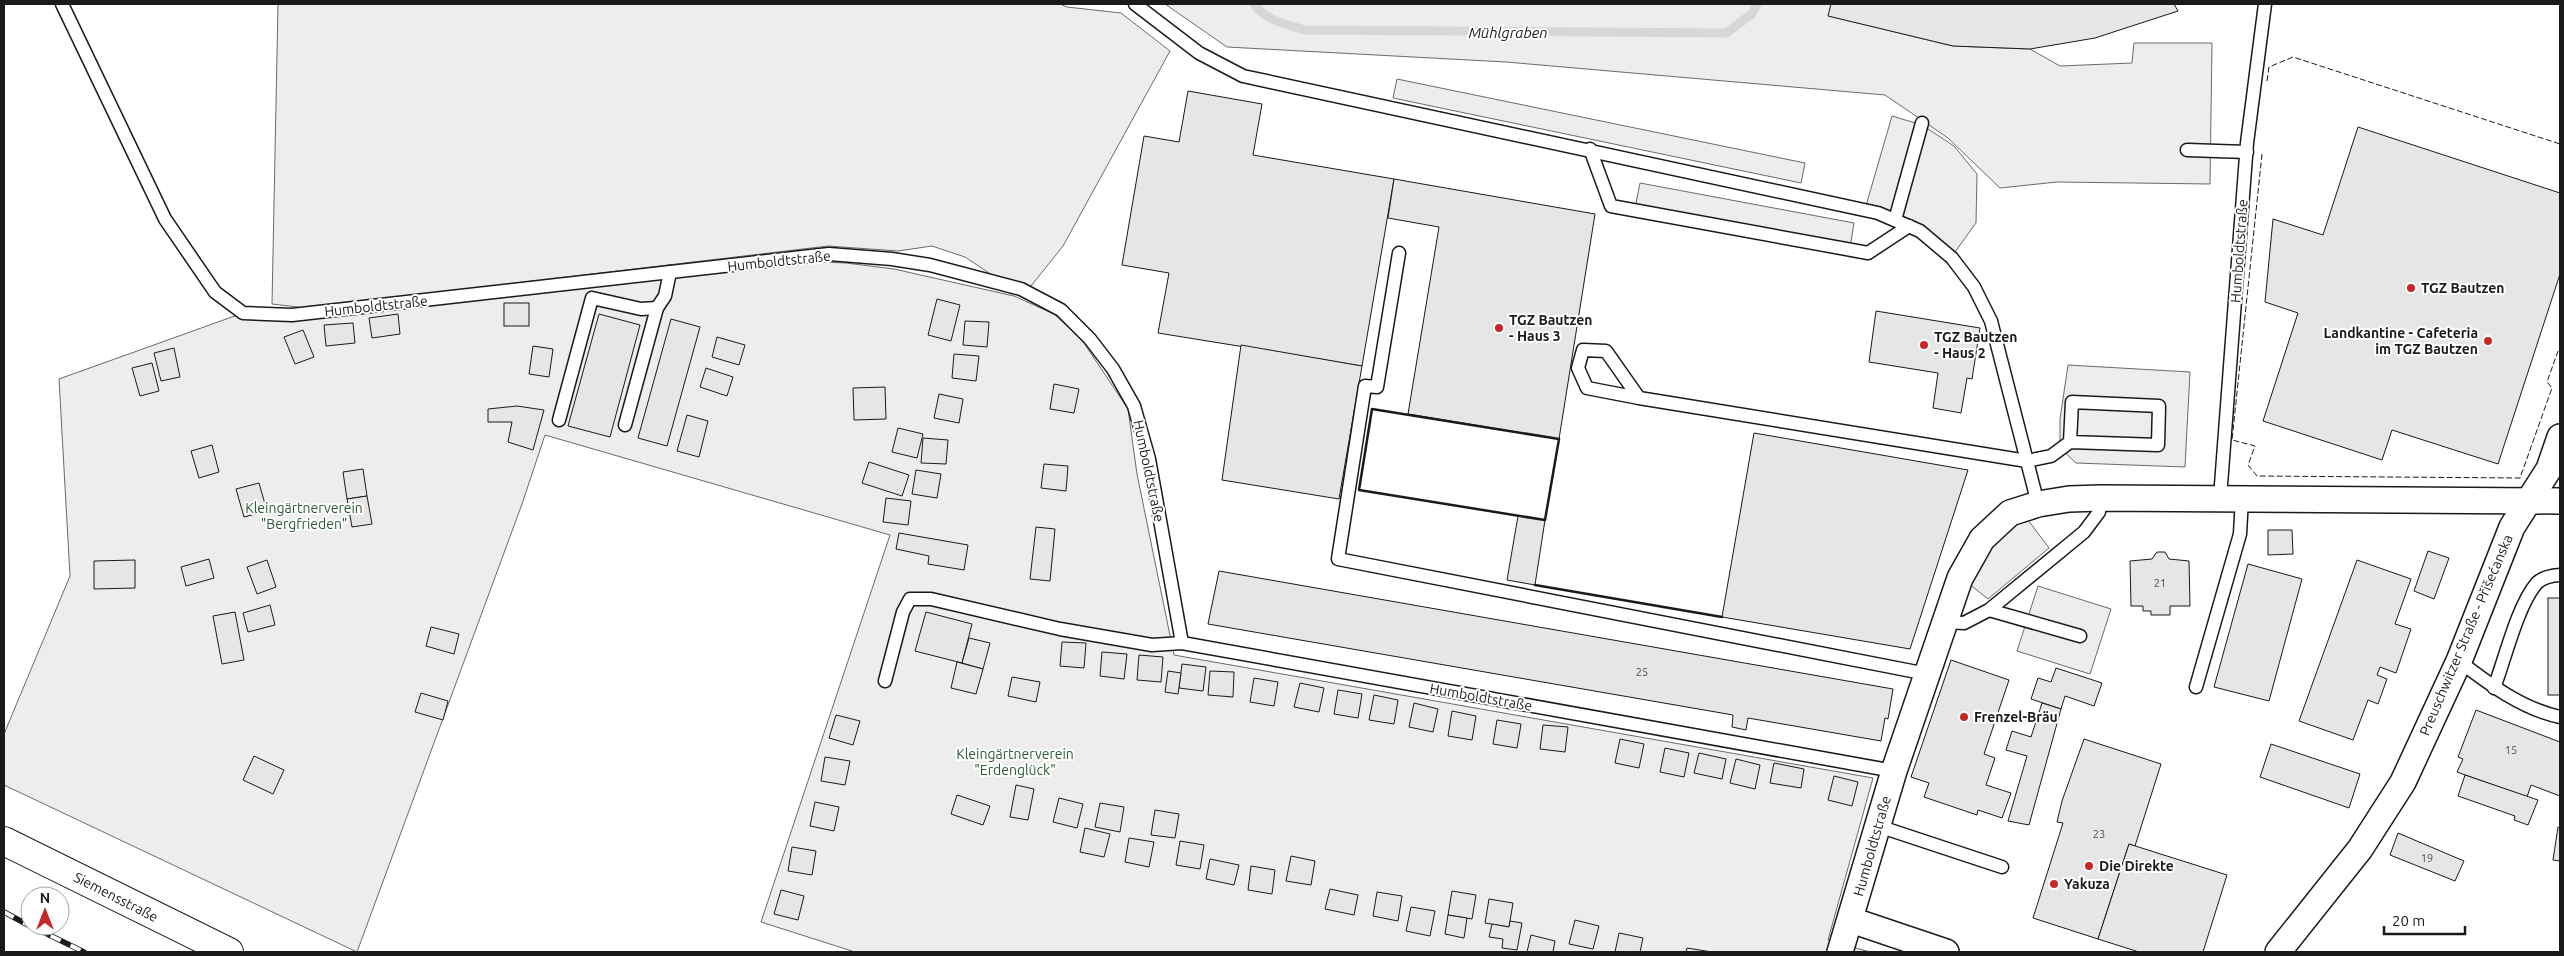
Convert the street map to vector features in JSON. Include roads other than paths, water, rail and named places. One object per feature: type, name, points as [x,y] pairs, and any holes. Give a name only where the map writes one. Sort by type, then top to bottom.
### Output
[{"type":"main road","name":"Siemensstraße","points":[[4,841],[229,952]]},
{"type":"street","name":"Preuschwitzer Straße - Přišećanska","points":[[2278,952],[2360,849],[2403,782],[2459,661],[2512,526],[2549,469],[2560,437]]},
{"type":"street","name":"Humboldtstraße","points":[[1840,952],[1894,771],[1960,578],[1982,539],[2010,513],[2038,504],[2069,499],[2101,498],[2560,500]]},
{"type":"street","points":[[1851,920],[1946,952]]},
{"type":"lane","name":"Humboldtstraße","points":[[62,4],[165,219],[215,292],[243,313],[292,315],[829,254],[892,259],[930,265],[1022,289],[1061,310],[1090,339],[1113,369],[1134,406],[1149,458],[1182,644],[1894,771]]},
{"type":"lane","points":[[1134,4],[1199,53],[1243,76],[1878,213],[1920,231],[1952,258],[1978,295],[1991,321],[2038,504]]},
{"type":"lane","name":"Humboldtstraße","points":[[2231,498],[2247,152],[2265,4]]},
{"type":"lane","points":[[1895,220],[1922,123]]},
{"type":"lane","points":[[1590,150],[1611,206],[1868,253],[1909,226]]},
{"type":"lane","points":[[2187,150],[2247,152]]},
{"type":"lane","points":[[1399,253],[1377,387],[1364,386],[1338,559],[1927,674]]},
{"type":"lane","points":[[626,424],[657,308],[665,296],[670,272]]},
{"type":"lane","points":[[559,420],[592,298],[641,310],[657,308]]},
{"type":"lane","points":[[1639,398],[1606,351],[1583,350],[1578,368],[1587,388],[1639,398],[2027,461],[2051,456],[2070,442],[2158,445],[2159,406],[2072,402],[2070,442]]},
{"type":"lane","points":[[1946,622],[1964,623],[1989,610],[2084,532],[2099,512],[2101,498]]},
{"type":"lane","points":[[2196,687],[2240,534],[2231,498]]},
{"type":"lane","points":[[2494,688],[2525,602],[2537,582],[2552,575],[2560,575]]},
{"type":"lane","points":[[885,681],[903,612],[910,599],[931,599],[1060,628],[1152,645],[1182,644]]},
{"type":"lane","points":[[1989,610],[2080,636]]},
{"type":"lane","points":[[2459,661],[2494,688],[2546,714],[2560,718]]},
{"type":"lane","points":[[1878,826],[2002,867]]},
{"type":"waterway","name":"Mühlgraben","points":[[1254,4],[1270,18],[1305,30],[1726,33],[1752,14],[1757,4]]},
{"type":"railway","points":[[4,912],[20,921]]},
{"type":"railway","points":[[51,936],[84,952]]},
{"type":"place","name":"TGZ Bautzen","points":[[2411,288]]},
{"type":"place","name":"TGZ Bautzen - Haus 3","points":[[1499,328]]},
{"type":"place","name":"Landkantine - Cafeteria im TGZ Bautzen","points":[[2488,341]]},
{"type":"place","name":"TGZ Bautzen - Haus 2","points":[[1924,345]]},
{"type":"place","name":"Frenzel-Bräu","points":[[1964,717]]},
{"type":"place","name":"Die Direkte","points":[[2089,866]]},
{"type":"place","name":"Yakuza","points":[[2054,884]]},
{"type":"park label","name":"Kleingärtnerverein \"Bergfrieden\"","points":[[304,516]]},
{"type":"park label","name":"Kleingärtnerverein \"Erdenglück\"","points":[[1015,762]]}]
